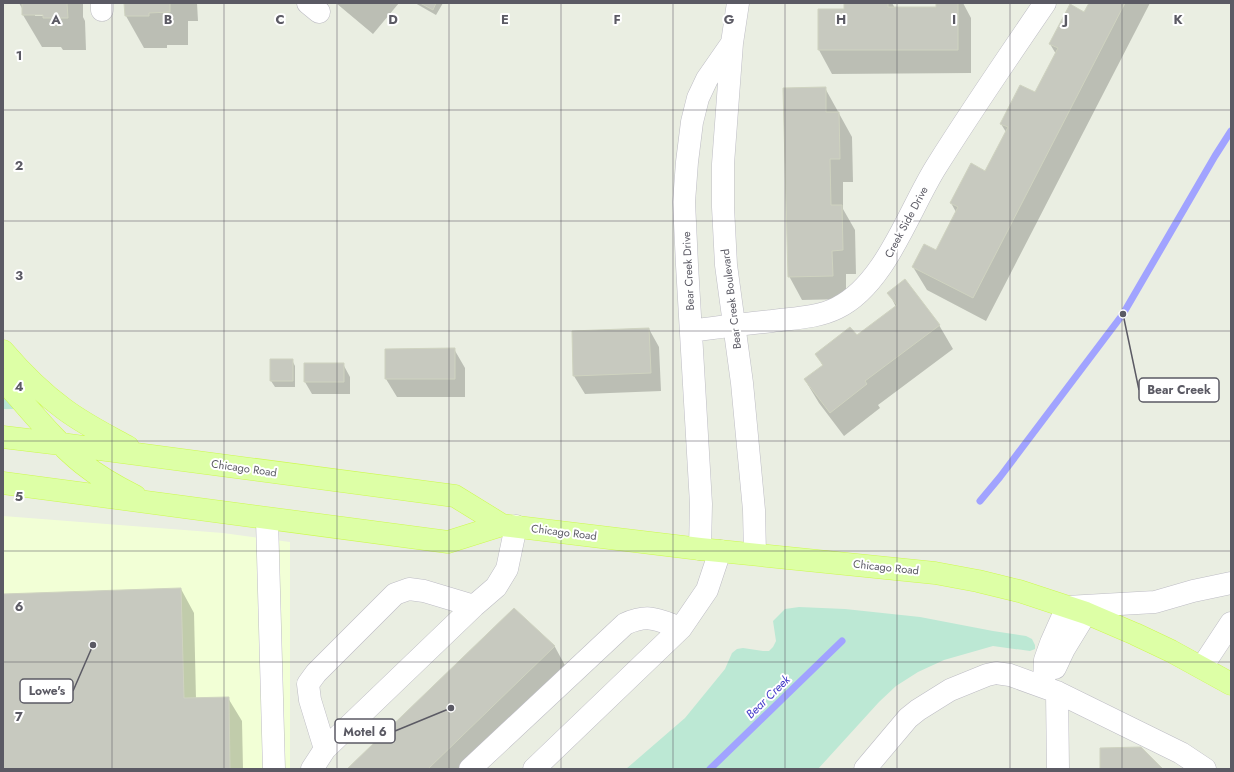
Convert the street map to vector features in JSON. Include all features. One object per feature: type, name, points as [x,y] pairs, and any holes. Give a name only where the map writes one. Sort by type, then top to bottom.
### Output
[{"type":"main road","points":[[3,351],[63,409],[94,429],[139,454]]},
{"type":"main road","points":[[3,380],[62,444],[83,464],[111,484],[146,502]]},
{"type":"main road","name":"Chicago Road","points":[[3,437],[455,496],[509,526]]},
{"type":"main road","name":"Chicago Road","points":[[3,483],[448,542],[509,526],[710,550],[935,573],[1019,591],[1076,610],[1136,634],[1202,667],[1231,684]]},
{"type":"street","points":[[728,3],[738,3]]},
{"type":"street","name":"Bear Creek Drive","points":[[534,769],[681,628],[707,590],[710,550],[701,504],[684,202],[692,122],[698,98],[707,80],[732,43],[738,3]]},
{"type":"street","name":"Creek Side Drive","points":[[691,331],[814,316],[837,308],[853,298],[869,284],[886,260],[932,173],[967,118],[1045,3]]},
{"type":"street","name":"Bear Creek Boulevard","points":[[732,43],[723,164],[723,207],[726,265],[742,383],[754,510],[755,554]]},
{"type":"street","points":[[267,519],[274,769]]},
{"type":"street","points":[[312,769],[325,749],[474,606],[496,587],[507,569],[509,526]]},
{"type":"street","points":[[1058,769],[1051,689],[1045,660],[1051,644],[1076,610],[1155,602],[1194,591],[1231,583]]},
{"type":"street","points":[[325,749],[310,700],[308,684],[316,673],[395,594],[409,589],[424,591],[474,606]]},
{"type":"street","points":[[470,769],[625,624],[637,618],[651,617],[681,628]]},
{"type":"street","points":[[1202,667],[1231,623]]},
{"type":"street","points":[[865,769],[908,718],[918,710],[950,690],[987,674],[996,673],[1010,674],[1051,689],[1182,753],[1204,769]]},
{"type":"shaded area","points":[[3,395],[17,409],[3,409]]},
{"type":"shaded area","points":[[3,516],[223,533],[290,542],[290,769],[3,769]]},
{"type":"shaded area","points":[[799,607],[845,609],[920,617],[1026,636],[1032,639],[1035,649],[1030,651],[993,646],[944,660],[918,672],[896,686],[879,702],[818,769],[626,769],[685,718],[725,669],[732,653],[737,649],[743,648],[769,651],[776,641],[773,621],[785,609]]},
{"type":"building","points":[[22,3],[67,3],[68,18],[43,18],[43,15],[22,15]]},
{"type":"building","points":[[124,3],[170,3],[170,12],[149,13],[149,16],[125,16]]},
{"type":"building","points":[[420,3],[436,3],[433,10]]},
{"type":"building","points":[[844,3],[888,3],[888,7],[936,7],[936,3],[958,3],[958,50],[818,50],[818,9],[844,9]]},
{"type":"building","points":[[1089,3],[1125,3],[973,298],[912,267],[924,244],[936,250],[958,207],[950,203],[971,163],[985,171],[1008,127],[1000,124],[1020,85],[1035,92],[1058,48],[1049,44],[1070,4],[1084,12]]},
{"type":"building","points":[[826,87],[826,112],[839,112],[840,159],[830,159],[831,205],[842,205],[843,250],[832,251],[833,276],[788,277],[783,88]]},
{"type":"building","points":[[905,279],[940,325],[865,381],[867,384],[830,413],[804,379],[823,365],[815,354],[850,327],[857,335],[897,305],[887,293]]},
{"type":"building","points":[[649,328],[651,373],[573,376],[572,331]]},
{"type":"building","points":[[455,348],[455,379],[385,379],[385,349]]},
{"type":"building","points":[[270,359],[293,359],[293,381],[270,381]]},
{"type":"building","points":[[304,363],[344,363],[344,382],[304,382]]},
{"type":"building","points":[[181,588],[184,698],[229,697],[230,769],[3,769],[3,594]]},
{"type":"building","points":[[514,608],[555,646],[428,769],[347,769]]},
{"type":"building","points":[[1141,747],[1163,769],[1100,769],[1100,748]]},
{"type":"waterway","name":"Bear Creek","points":[[980,501],[1000,477],[1123,314],[1231,131]]},
{"type":"waterway","name":"Bear Creek","points":[[710,769],[842,641]]},
{"type":"place","name":"Bear Creek","points":[[1123,314]]},
{"type":"place","name":"Lowe's","points":[[93,645]]},
{"type":"place","name":"Motel 6","points":[[451,708]]}]
